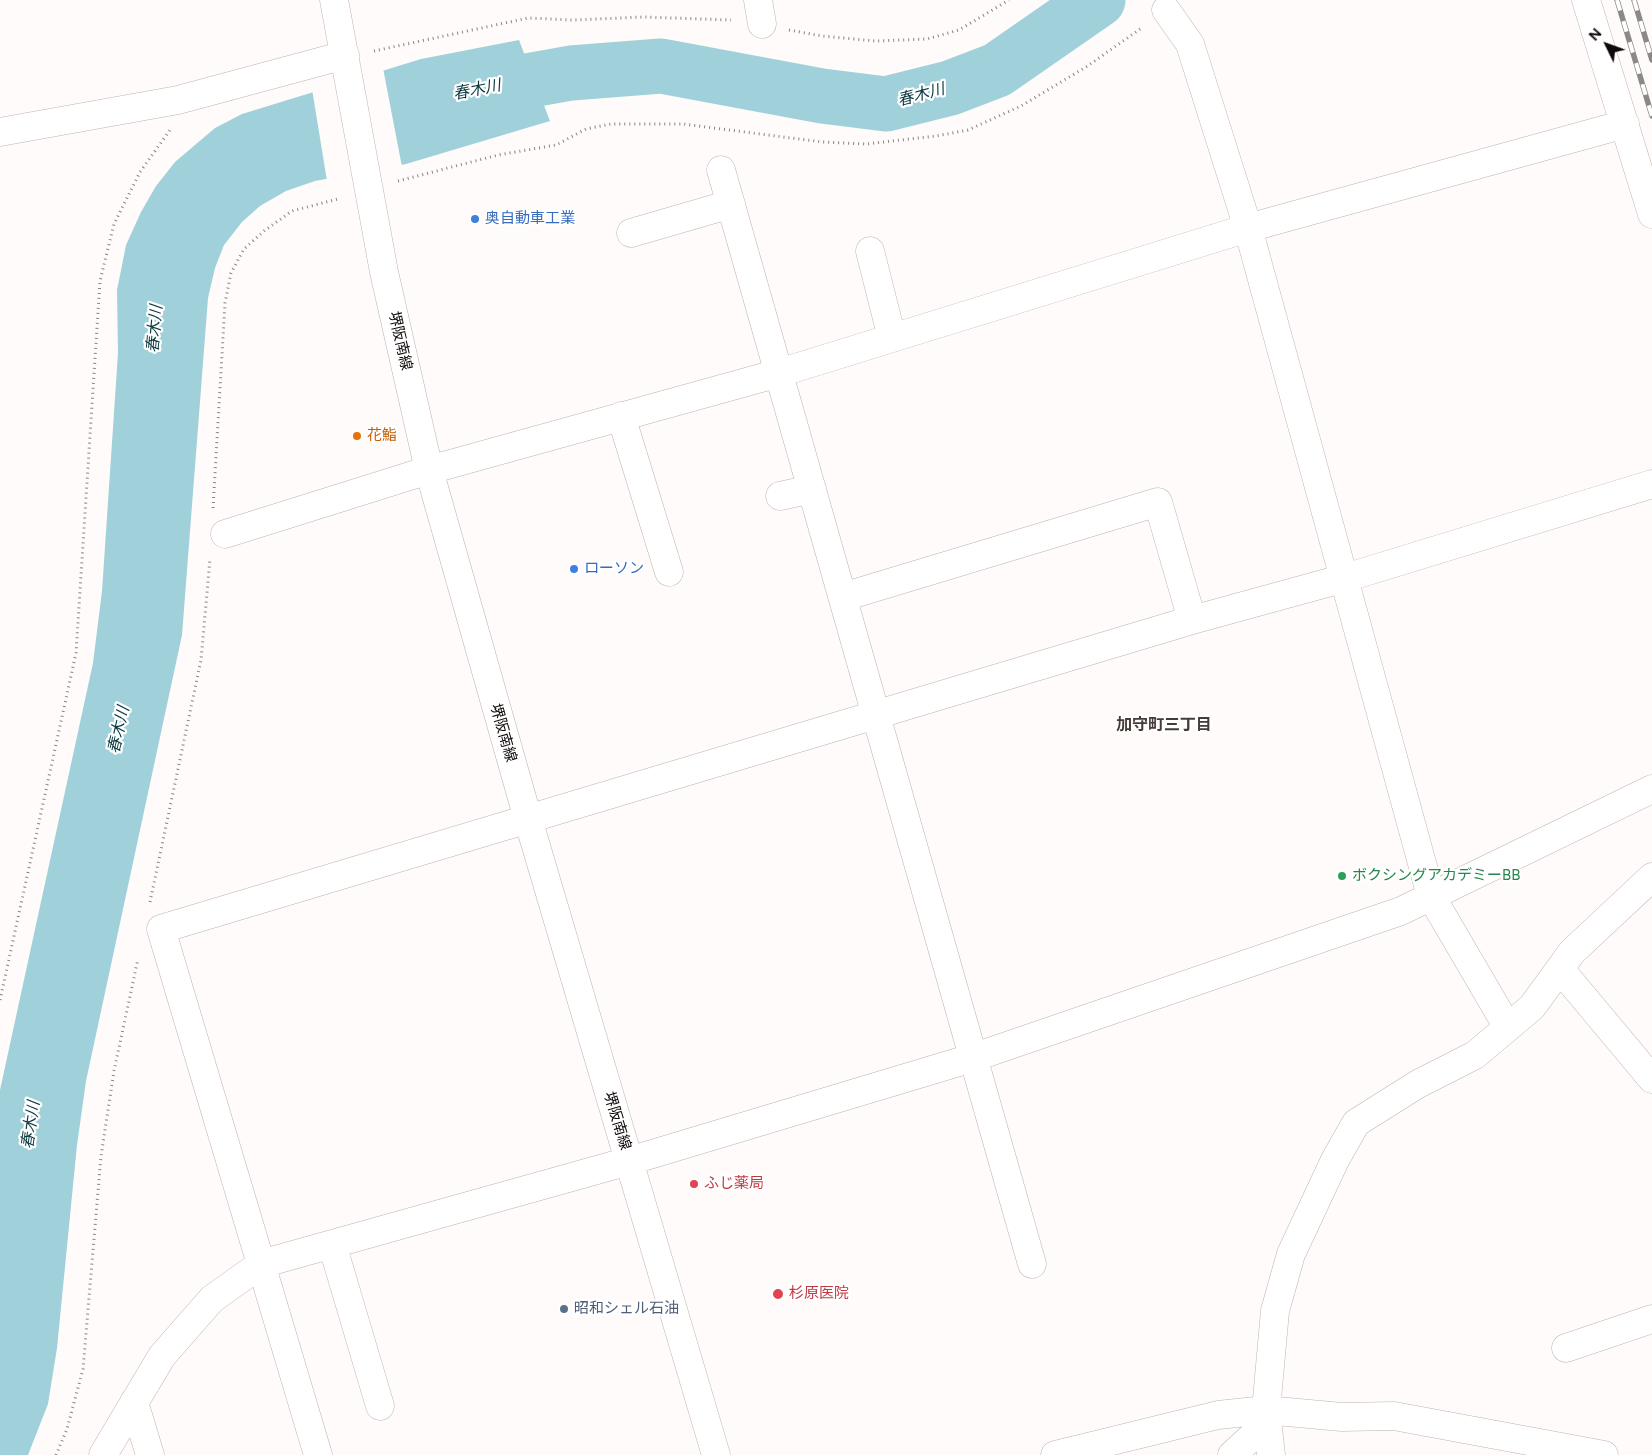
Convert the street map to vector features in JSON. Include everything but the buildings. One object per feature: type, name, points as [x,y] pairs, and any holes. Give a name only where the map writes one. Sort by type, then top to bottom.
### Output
[{"type":"street","name":"堺阪南線","points":[[334,0],[365,177],[384,272],[429,470],[528,819],[716,1455]]},
{"type":"street","points":[[1586,0],[1652,214]]},
{"type":"street","points":[[1166,10],[1190,44],[1248,228],[1431,896],[1507,1026]]},
{"type":"street","points":[[0,132],[178,100],[346,62]]},
{"type":"street","points":[[216,532],[429,470],[779,373],[1248,228],[1625,124]]},
{"type":"street","points":[[722,170],[843,597],[874,714],[1032,1264]]},
{"type":"street","points":[[631,233],[731,204]]},
{"type":"street","points":[[870,251],[892,338]]},
{"type":"street","points":[[621,416],[669,572]]},
{"type":"street","points":[[318,1455],[161,929],[874,714],[1192,620],[1345,578],[1652,484]]},
{"type":"street","points":[[780,496],[812,490]]},
{"type":"street","points":[[843,597],[1158,502],[1192,620]]},
{"type":"street","points":[[102,1455],[162,1356],[212,1299],[261,1264],[629,1161],[972,1058],[1401,911],[1652,789]]},
{"type":"street","points":[[1271,1455],[1267,1416],[1275,1311],[1291,1254],[1335,1160],[1356,1123],[1418,1084],[1475,1055],[1507,1026],[1532,1007],[1572,952],[1652,877]]},
{"type":"street","points":[[1560,969],[1652,1079]]},
{"type":"street","points":[[332,1244],[380,1406]]},
{"type":"street","points":[[1566,1348],[1652,1319]]},
{"type":"street","points":[[134,1402],[150,1455]]},
{"type":"street","points":[[1055,1455],[1218,1415],[1394,1416],[1604,1455]]},
{"type":"street","points":[[1232,1455],[1267,1416]]},
{"type":"path","points":[[373,51],[528,18],[573,20],[644,17],[742,21],[760,12],[822,36],[901,42],[927,39],[959,30],[1009,0]]},
{"type":"path","points":[[398,180],[498,155],[556,145],[586,129],[611,124],[683,124],[822,142],[866,144],[936,136],[968,130],[1021,106],[1086,67],[1166,10]]},
{"type":"path","points":[[0,1000],[76,653],[100,281],[114,224],[140,172],[169,134],[178,100]]},
{"type":"path","points":[[150,904],[201,660],[216,532],[225,303],[231,274],[244,249],[264,231],[292,212],[338,200]]},
{"type":"path","points":[[56,1455],[67,1428],[83,1368],[102,1156],[114,1071],[139,953]]},
{"type":"water","points":[[519,40],[550,121],[406,164],[315,181],[286,191],[260,206],[242,222],[224,245],[215,268],[208,298],[182,635],[86,1081],[77,1145],[57,1348],[48,1404],[28,1455],[0,1455],[0,1090],[93,663],[102,591],[118,353],[117,290],[126,245],[141,212],[156,186],[175,162],[215,128],[242,114],[421,59]]},
{"type":"pier","points":[[383,68],[402,167],[327,181],[312,89]]},
{"type":"waterway","name":"春木川","points":[[459,93],[571,73],[661,66],[822,96],[886,104],[950,88],[997,70],[1098,0]]},
{"type":"railway","points":[[1617,0],[1652,116]]},
{"type":"railway","points":[[1634,0],[1652,60]]},
{"type":"place","name":"奥自動車工業","points":[[475,219]]},
{"type":"place","name":"花鮨","points":[[357,436]]},
{"type":"place","name":"ローソン","points":[[574,569]]},
{"type":"place","name":"ボクシングアカデミーBB","points":[[1342,876]]},
{"type":"place","name":"ふじ薬局","points":[[694,1184]]},
{"type":"place","name":"杉原医院","points":[[778,1294]]},
{"type":"place","name":"昭和シェル石油","points":[[564,1309]]},
{"type":"district","name":"加守町三丁目","points":[[1164,725]]}]
